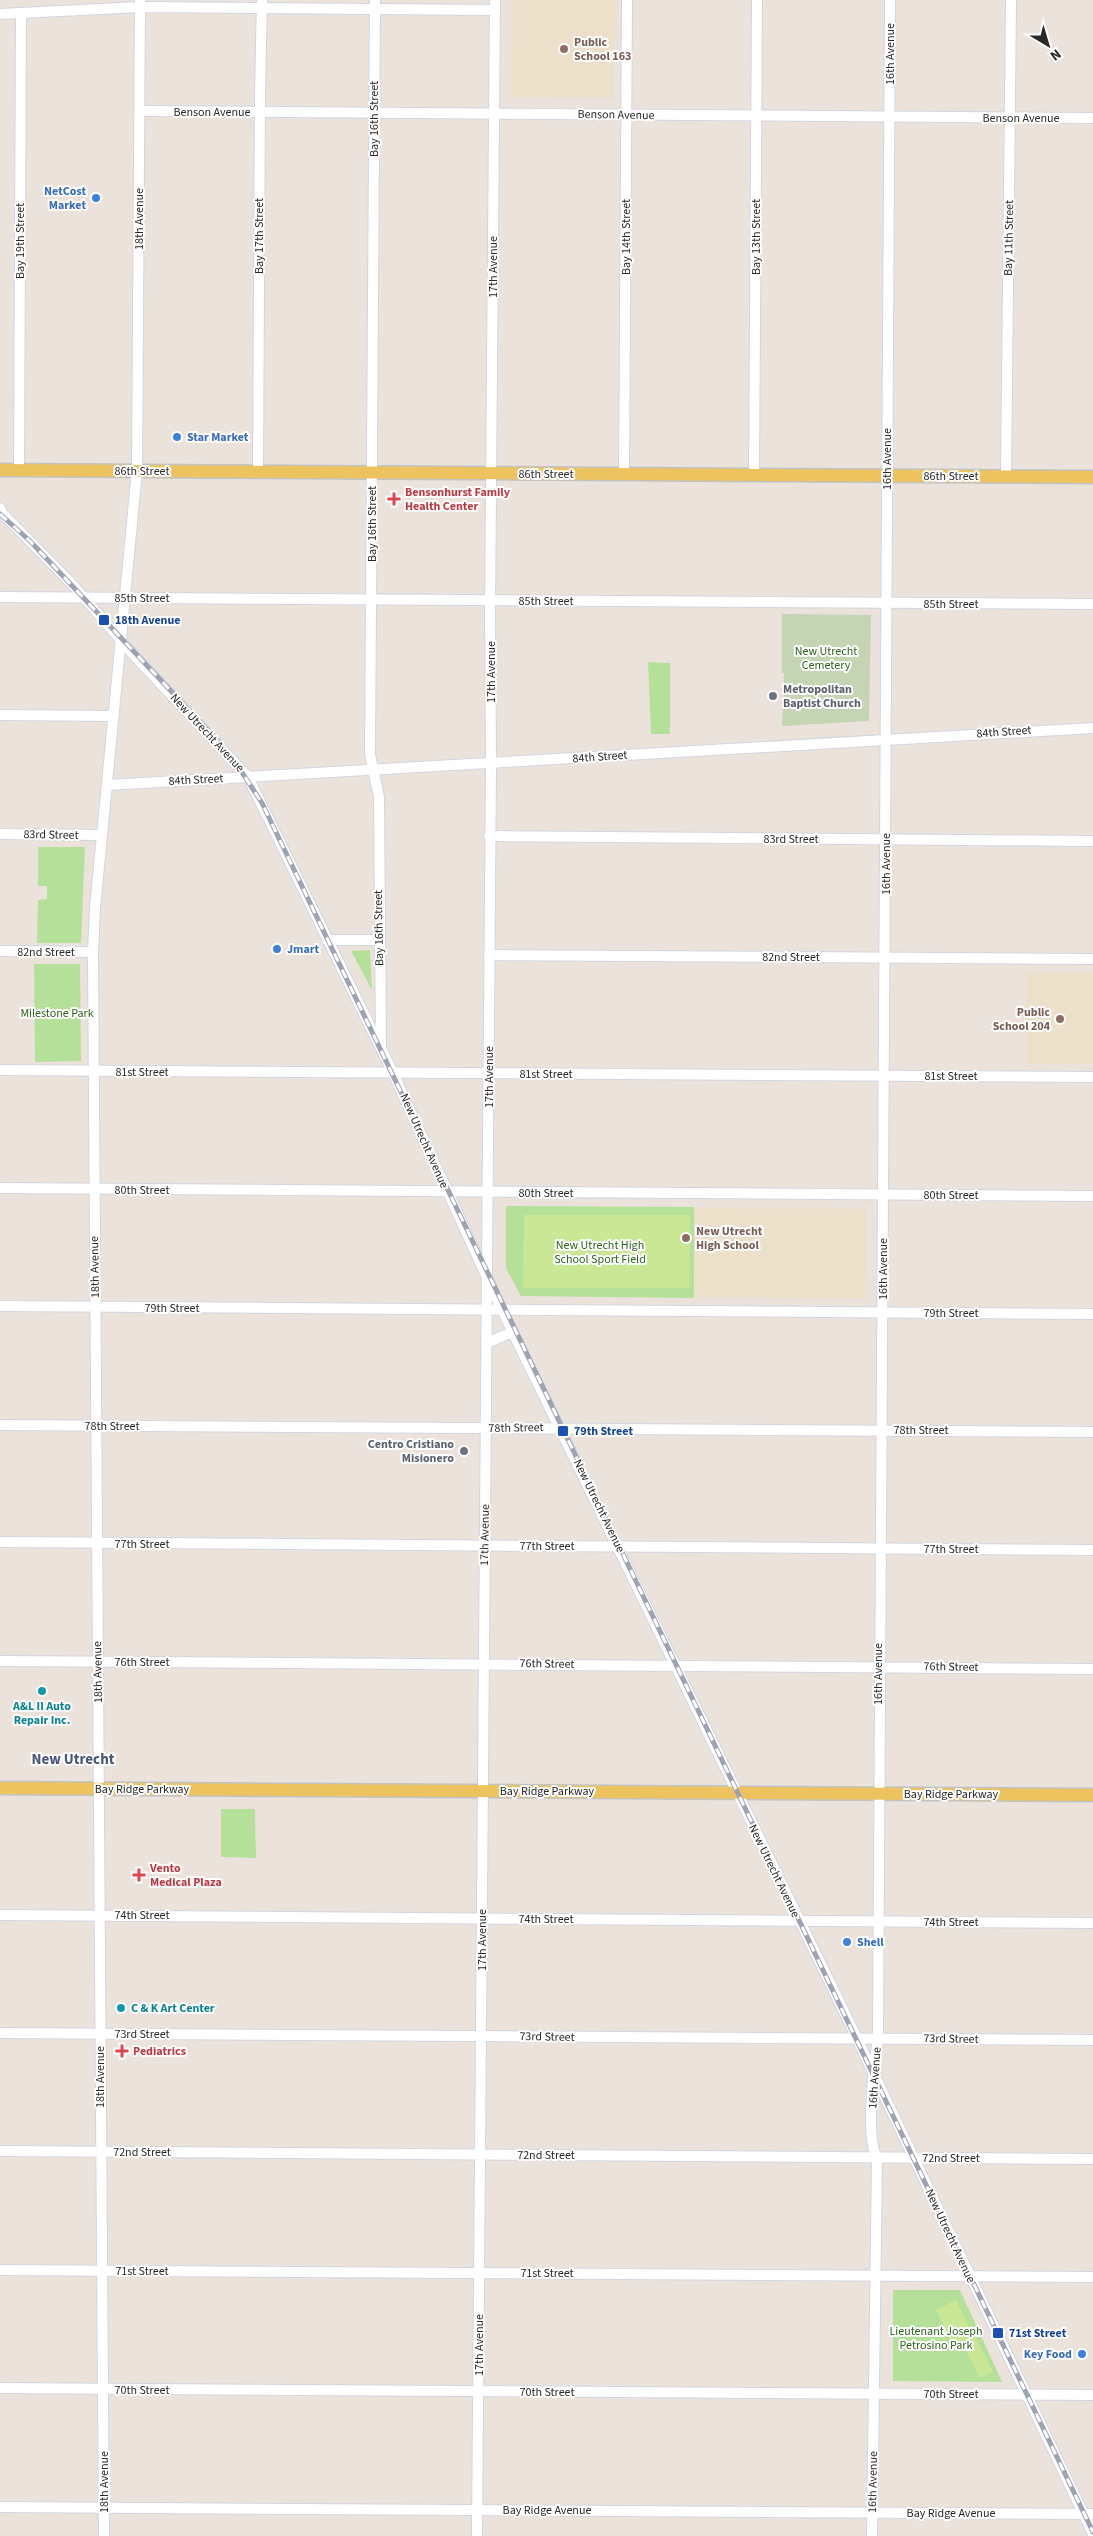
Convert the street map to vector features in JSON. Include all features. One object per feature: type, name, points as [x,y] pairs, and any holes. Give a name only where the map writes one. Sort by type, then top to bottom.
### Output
[{"type":"main road","name":"86th Street","points":[[0,470],[1093,477]]},
{"type":"main road","name":"Bay Ridge Parkway","points":[[0,1788],[1093,1795]]},
{"type":"street","name":"Bay 14th Street","points":[[624,474],[627,0]]},
{"type":"street","name":"Bay 13th Street","points":[[754,475],[757,0]]},
{"type":"street","name":"16th Avenue","points":[[872,2536],[877,2158],[873,2147],[873,2074],[878,2039],[878,1666],[884,1195],[883,1076],[890,0]]},
{"type":"street","name":"Bay 11th Street","points":[[1006,477],[1011,0]]},
{"type":"street","name":"18th Avenue","points":[[104,2536],[93,952],[102,835],[137,471],[140,4]]},
{"type":"street","points":[[0,14],[21,13],[64,5],[495,5]]},
{"type":"street","name":"Bay 17th Street","points":[[258,472],[262,5]]},
{"type":"street","name":"Bay 16th Street","points":[[375,5],[370,754],[379,797],[381,1047]]},
{"type":"street","name":"17th Avenue","points":[[477,2536],[489,1074],[490,600],[495,5]]},
{"type":"street","name":"Bay 19th Street","points":[[19,470],[21,13]]},
{"type":"street","name":"Benson Avenue","points":[[140,111],[1093,118]]},
{"type":"street","name":"New Utrecht Avenue","points":[[1,511],[84,598],[120,640],[248,777],[381,1047],[502,1310],[619,1547],[736,1793],[857,2040],[1025,2395],[1088,2514],[1093,2534]]},
{"type":"street","name":"85th Street","points":[[0,597],[1093,604]]},
{"type":"street","points":[[0,715],[113,716]]},
{"type":"street","name":"84th Street","points":[[107,785],[1093,728]]},
{"type":"street","name":"83rd Street","points":[[0,834],[102,835]]},
{"type":"street","name":"83rd Street","points":[[489,836],[1093,841]]},
{"type":"street","points":[[327,940],[379,940]]},
{"type":"street","name":"82nd Street","points":[[0,951],[93,952]]},
{"type":"street","name":"82nd Street","points":[[489,955],[1093,959]]},
{"type":"street","name":"81st Street","points":[[0,1070],[1093,1077]]},
{"type":"street","name":"80th Street","points":[[0,1188],[1093,1196]]},
{"type":"street","name":"79th Street","points":[[0,1306],[1093,1314]]},
{"type":"street","points":[[486,1343],[513,1332]]},
{"type":"street","name":"78th Street","points":[[0,1425],[1093,1432]]},
{"type":"street","name":"77th Street","points":[[0,1542],[1093,1550]]},
{"type":"street","name":"76th Street","points":[[0,1661],[1093,1668]]},
{"type":"street","name":"74th Street","points":[[0,1915],[1093,1922]]},
{"type":"street","name":"73rd Street","points":[[0,2033],[857,2040],[1093,2040]]},
{"type":"street","name":"72nd Street","points":[[0,2152],[1093,2159]]},
{"type":"street","name":"71st Street","points":[[0,2270],[1093,2277]]},
{"type":"street","name":"70th Street","points":[[0,2388],[1093,2395]]},
{"type":"street","name":"Bay Ridge Avenue","points":[[0,2506],[1088,2514]]},
{"type":"shaded area","name":"Public School 163","points":[[513,0],[616,0],[614,98],[511,97]]},
{"type":"shaded area","name":"Public School 204","points":[[1027,973],[1093,973],[1093,1064],[1027,1064]]},
{"type":"shaded area","name":"New Utrecht High School","points":[[506,1206],[866,1209],[865,1299],[521,1296],[506,1268]]},
{"type":"green space","name":"New Utrecht Cemetery","points":[[782,614],[871,615],[869,721],[782,726],[784,673],[782,673]]},
{"type":"green space","points":[[648,662],[670,663],[670,734],[651,734]]},
{"type":"green space","points":[[38,847],[85,847],[81,943],[37,943],[38,900],[47,899],[47,886],[38,886]]},
{"type":"green space","points":[[370,950],[372,990],[351,951]]},
{"type":"green space","name":"Milestone Park","points":[[34,964],[80,964],[81,1061],[35,1062]]},
{"type":"green space","name":"New Utrecht High School Sport Field","points":[[506,1206],[694,1207],[694,1298],[521,1296],[506,1268]]},
{"type":"green space","name":"New Utrecht High School Sport Field","points":[[524,1215],[690,1215],[689,1288],[523,1288]]},
{"type":"green space","points":[[221,1809],[255,1809],[256,1858],[221,1857]]},
{"type":"green space","name":"Lieutenant Joseph Petrosino Park","points":[[893,2290],[960,2290],[1002,2382],[893,2381]]},
{"type":"green space","points":[[956,2300],[973,2335],[953,2345],[936,2310]]},
{"type":"green space","points":[[975,2336],[993,2372],[980,2378],[962,2342]]},
{"type":"railway","points":[[0,514],[31,542],[217,740],[262,803],[1093,2532]]},
{"type":"place","name":"Public School 163","points":[[564,49]]},
{"type":"place","name":"NetCost Market","points":[[96,198]]},
{"type":"place","name":"Star Market","points":[[177,437]]},
{"type":"place","name":"Bensonhurst Family Health Center","points":[[394,499]]},
{"type":"place","name":"18th Avenue","points":[[104,620]]},
{"type":"place","name":"Metropolitan Baptist Church","points":[[773,696]]},
{"type":"place","name":"Jmart","points":[[277,949]]},
{"type":"place","name":"Public School 204","points":[[1060,1019]]},
{"type":"place","name":"New Utrecht High School","points":[[686,1238]]},
{"type":"place","name":"79th Street","points":[[563,1431]]},
{"type":"place","name":"Centro Cristiano Misionero","points":[[464,1451]]},
{"type":"place","name":"A&L II Auto Repair Inc.","points":[[42,1691]]},
{"type":"place","name":"Vento Medical Plaza","points":[[139,1875]]},
{"type":"place","name":"Shell","points":[[847,1942]]},
{"type":"place","name":"C & K Art Center","points":[[121,2008]]},
{"type":"place","name":"Pediatrics","points":[[122,2051]]},
{"type":"place","name":"71st Street","points":[[998,2333]]},
{"type":"place","name":"Key Food","points":[[1082,2354]]},
{"type":"district","name":"New Utrecht","points":[[73,1759]]}]
